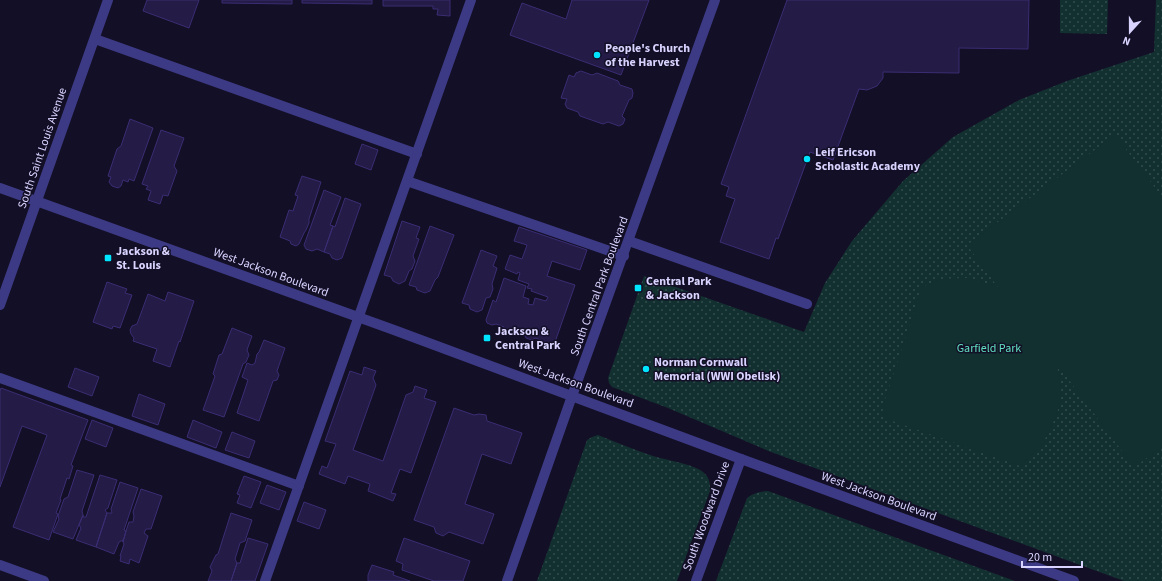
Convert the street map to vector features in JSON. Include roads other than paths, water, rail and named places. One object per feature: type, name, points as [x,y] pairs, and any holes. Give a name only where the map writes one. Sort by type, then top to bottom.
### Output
[{"type":"street","name":"South Saint Louis Avenue","points":[[0,305],[108,0]]},
{"type":"street","points":[[265,581],[471,0]]},
{"type":"street","name":"South Central Park Boulevard","points":[[507,581],[715,0]]},
{"type":"street","points":[[95,39],[416,154]]},
{"type":"street","points":[[407,181],[624,256]]},
{"type":"street","name":"West Jackson Boulevard","points":[[0,188],[359,317],[1074,581]]},
{"type":"street","points":[[629,242],[807,304]]},
{"type":"street","points":[[0,378],[299,486]]},
{"type":"street","name":"South Woodward Drive","points":[[696,581],[741,459]]},
{"type":"street","points":[[0,565],[44,581]]},
{"type":"place","name":"People's Church of the Harvest","points":[[597,55]]},
{"type":"place","name":"Leif Ericson Scholastic Academy","points":[[807,159]]},
{"type":"place","name":"Jackson & St. Louis","points":[[108,258]]},
{"type":"place","name":"Central Park & Jackson","points":[[638,288]]},
{"type":"place","name":"Jackson & Central Park","points":[[487,338]]},
{"type":"place","name":"Norman Cornwall Memorial (WWI Obelisk)","points":[[646,369]]},
{"type":"park label","name":"Garfield Park","points":[[989,348]]}]
